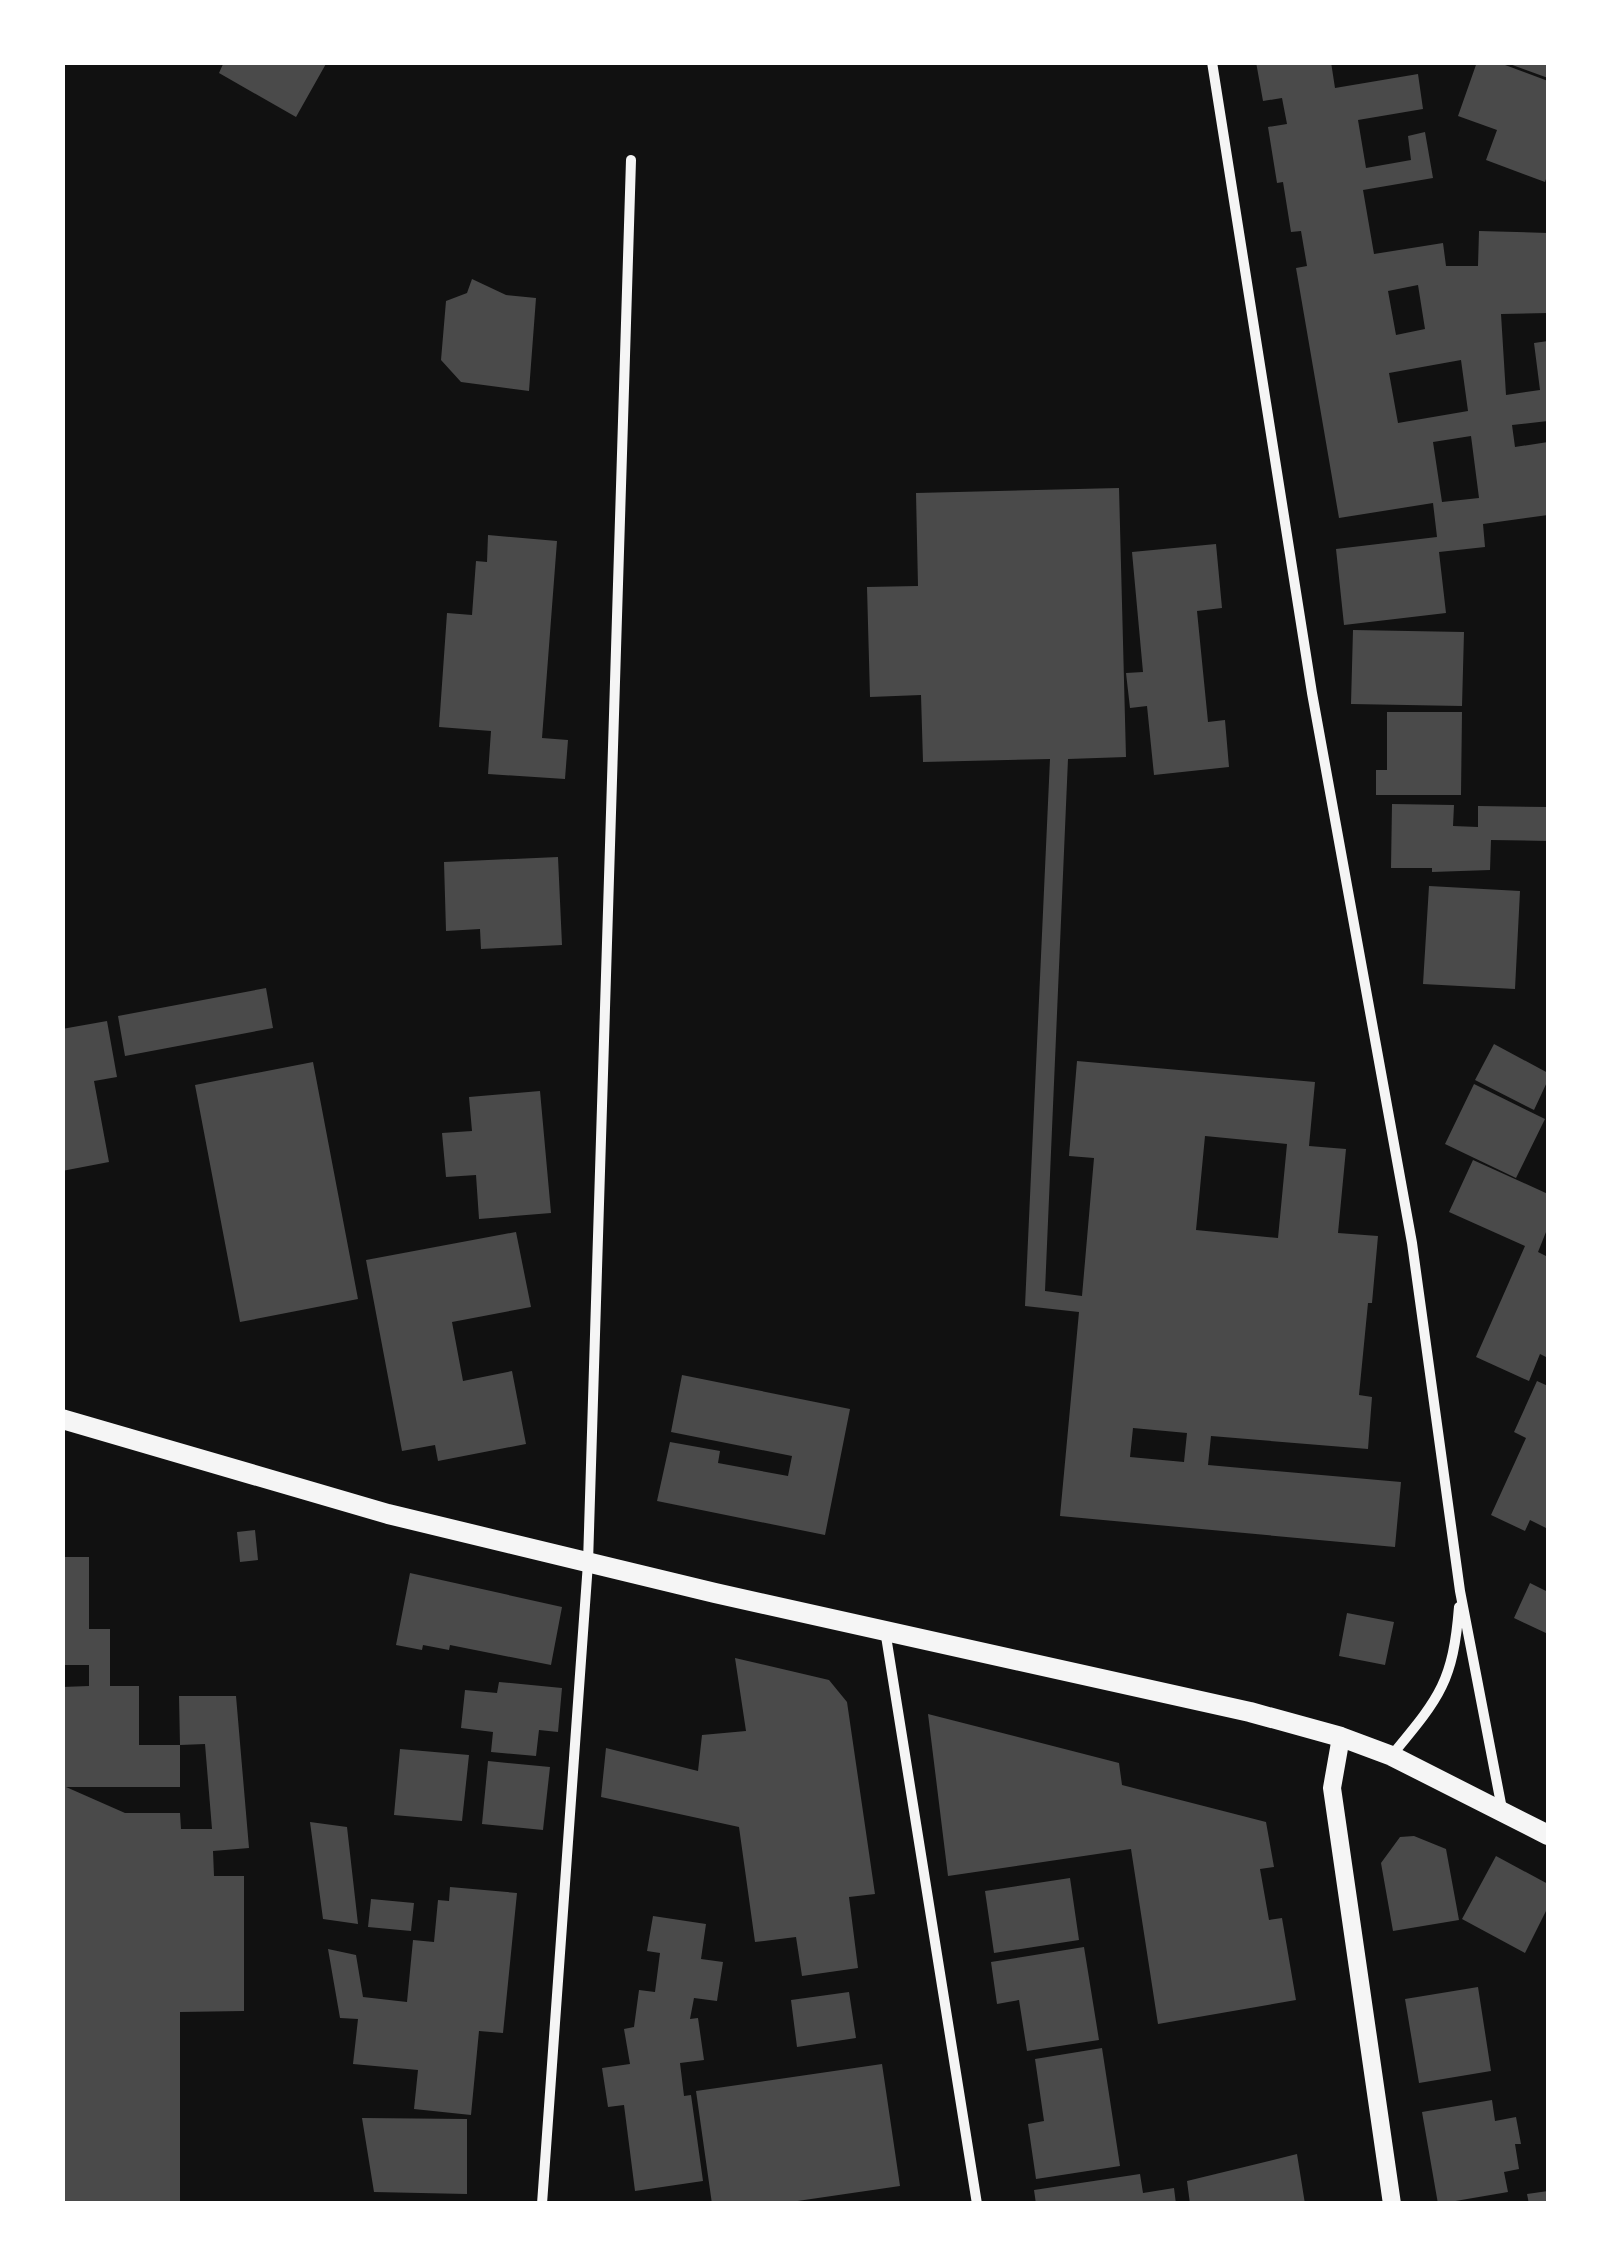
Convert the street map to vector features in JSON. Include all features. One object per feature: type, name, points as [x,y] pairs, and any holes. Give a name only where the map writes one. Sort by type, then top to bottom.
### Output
[{"type":"main road","points":[[62,1419],[388,1514],[1250,1712],[1341,1737],[1392,1756],[1548,1835]]},
{"type":"street","points":[[1212,62],[1312,693],[1412,1243],[1460,1591],[1502,1809]]},
{"type":"street","points":[[542,2204],[588,1563],[631,160]]},
{"type":"street","points":[[1392,1756],[1432,1708],[1448,1677],[1456,1649],[1460,1591]]},
{"type":"street","points":[[885,1630],[977,2204]]},
{"type":"street","points":[[1341,1737],[1332,1788],[1392,2204]]},
{"type":"building","points":[[224,62],[327,62],[296,117],[219,73]]},
{"type":"building","points":[[1256,62],[1331,62],[1335,88],[1418,74],[1423,109],[1358,120],[1366,168],[1411,160],[1408,136],[1425,132],[1433,178],[1363,190],[1374,254],[1443,243],[1446,266],[1478,266],[1479,231],[1548,233],[1548,313],[1501,314],[1506,395],[1540,390],[1534,343],[1548,341],[1548,421],[1512,425],[1515,447],[1548,442],[1548,515],[1483,524],[1485,547],[1439,552],[1446,613],[1344,625],[1336,549],[1437,537],[1433,503],[1339,518],[1296,268],[1307,266],[1301,231],[1291,232],[1283,182],[1277,183],[1268,127],[1287,124],[1282,98],[1263,101]],"holes":[[[1418,285],[1425,329],[1396,335],[1388,291]],[[1461,360],[1468,411],[1398,423],[1389,373]],[[1471,436],[1479,498],[1442,502],[1433,442]]]},
{"type":"building","points":[[1477,62],[1497,62],[1548,81],[1545,182],[1486,160],[1497,130],[1458,116]]},
{"type":"building","points":[[1507,62],[1548,62],[1548,78],[1507,63]]},
{"type":"building","points":[[472,279],[506,295],[536,298],[529,391],[461,382],[441,360],[446,301],[467,293]]},
{"type":"building","points":[[1119,488],[1126,757],[1068,759],[1045,1291],[1082,1296],[1094,1158],[1069,1156],[1077,1061],[1315,1082],[1309,1146],[1346,1149],[1338,1233],[1378,1236],[1359,1395],[1372,1397],[1368,1449],[1211,1436],[1208,1465],[1401,1482],[1395,1547],[1060,1516],[1079,1312],[1025,1306],[1050,759],[923,762],[921,695],[870,697],[867,587],[918,586],[916,493]],"holes":[[[1205,1136],[1287,1144],[1278,1238],[1196,1230]],[[1133,1428],[1187,1433],[1184,1462],[1130,1457]]]},
{"type":"building","points":[[488,535],[557,541],[542,738],[568,740],[565,779],[488,774],[491,731],[439,727],[447,613],[472,615],[476,561],[487,562]]},
{"type":"building","points":[[1216,544],[1222,608],[1197,611],[1208,722],[1225,720],[1229,767],[1154,775],[1147,706],[1130,708],[1126,673],[1143,672],[1132,552]]},
{"type":"building","points":[[1353,630],[1464,632],[1462,706],[1351,704]]},
{"type":"building","points":[[1387,712],[1462,712],[1461,795],[1376,795],[1376,770],[1387,770]]},
{"type":"building","points":[[1392,804],[1454,805],[1453,826],[1478,827],[1478,806],[1548,807],[1548,841],[1491,840],[1490,870],[1432,872],[1432,868],[1391,868]]},
{"type":"building","points":[[558,857],[562,945],[481,949],[480,929],[446,931],[444,862]]},
{"type":"building","points":[[1429,886],[1520,891],[1515,989],[1423,984]]},
{"type":"building","points":[[266,988],[273,1028],[125,1056],[118,1016]]},
{"type":"building","points":[[107,1021],[117,1077],[94,1081],[109,1162],[62,1171],[62,1029]]},
{"type":"building","points":[[1494,1044],[1548,1073],[1534,1110],[1475,1080]]},
{"type":"building","points":[[313,1062],[358,1299],[240,1322],[195,1085]]},
{"type":"building","points":[[1474,1084],[1545,1119],[1516,1178],[1445,1144]]},
{"type":"building","points":[[540,1091],[551,1213],[479,1219],[476,1175],[446,1177],[442,1133],[472,1131],[469,1097]]},
{"type":"building","points":[[1473,1160],[1548,1194],[1548,1227],[1538,1252],[1548,1257],[1548,1358],[1540,1354],[1529,1381],[1476,1357],[1525,1246],[1449,1212]]},
{"type":"building","points":[[516,1232],[531,1307],[452,1322],[463,1381],[512,1371],[526,1444],[438,1461],[435,1445],[402,1451],[366,1260]]},
{"type":"building","points":[[682,1375],[850,1409],[825,1535],[657,1501],[670,1442],[720,1451],[718,1463],[788,1476],[792,1456],[671,1432]]},
{"type":"building","points":[[1537,1381],[1548,1386],[1548,1529],[1530,1520],[1525,1531],[1491,1515],[1526,1438],[1514,1432]]},
{"type":"building","points":[[255,1530],[258,1560],[240,1562],[237,1532]]},
{"type":"building","points":[[62,1557],[89,1557],[89,1629],[110,1629],[110,1686],[139,1686],[139,1745],[180,1745],[179,1696],[236,1696],[249,1848],[213,1851],[214,1876],[244,1876],[244,2011],[180,2012],[180,2204],[62,2204],[62,1687],[89,1686],[89,1665],[62,1665]],"holes":[[[205,1744],[212,1829],[181,1829],[180,1813],[125,1813],[66,1787],[180,1787],[180,1745]]]},
{"type":"building","points":[[410,1573],[562,1607],[551,1665],[450,1645],[449,1650],[423,1645],[422,1650],[396,1645]]},
{"type":"building","points":[[1530,1583],[1548,1592],[1548,1634],[1514,1618]]},
{"type":"building","points":[[1347,1613],[1394,1622],[1385,1665],[1339,1656]]},
{"type":"building","points":[[735,1658],[829,1680],[847,1702],[875,1894],[849,1897],[858,1968],[802,1976],[796,1937],[755,1942],[739,1827],[601,1797],[606,1748],[698,1771],[702,1735],[746,1731]]},
{"type":"building","points":[[499,1682],[562,1688],[558,1732],[539,1730],[536,1756],[491,1752],[493,1732],[461,1728],[465,1690],[497,1693]]},
{"type":"building","points":[[928,1714],[1119,1763],[1122,1785],[1266,1822],[1274,1867],[1260,1869],[1269,1920],[1282,1918],[1296,2000],[1158,2024],[1131,1849],[948,1876]]},
{"type":"building","points":[[400,1749],[469,1755],[462,1821],[394,1815]]},
{"type":"building","points":[[488,1761],[550,1767],[543,1830],[482,1824]]},
{"type":"building","points":[[310,1822],[347,1827],[358,1924],[323,1919]]},
{"type":"building","points":[[1414,1836],[1446,1849],[1459,1920],[1393,1931],[1381,1863],[1400,1837]]},
{"type":"building","points":[[1496,1856],[1548,1884],[1548,1907],[1525,1953],[1462,1919]]},
{"type":"building","points":[[1070,1878],[1079,1940],[994,1953],[985,1891]]},
{"type":"building","points":[[450,1887],[517,1893],[503,2033],[479,2031],[471,2115],[414,2109],[418,2070],[353,2064],[358,2019],[340,2018],[328,1949],[356,1955],[363,1997],[407,2002],[413,1940],[434,1942],[438,1900],[449,1901]]},
{"type":"building","points":[[371,1899],[414,1903],[411,1931],[368,1927]]},
{"type":"building","points":[[653,1916],[706,1924],[701,1959],[723,1962],[717,2001],[694,1998],[690,2019],[698,2018],[704,2060],[680,2063],[684,2096],[691,2095],[703,2181],[635,2191],[624,2105],[608,2107],[602,2068],[630,2064],[624,2029],[634,2027],[639,1990],[655,1992],[660,1953],[647,1951]]},
{"type":"building","points":[[1084,1947],[1099,2040],[1027,2051],[1019,2000],[997,2004],[991,1962]]},
{"type":"building","points":[[1478,1987],[1491,2071],[1419,2083],[1405,1999]]},
{"type":"building","points":[[849,1992],[856,2038],[797,2047],[791,2000]]},
{"type":"building","points":[[1102,2048],[1120,2166],[1036,2179],[1028,2124],[1044,2121],[1035,2059]]},
{"type":"building","points":[[882,2064],[900,2186],[777,2204],[712,2204],[696,2091]]},
{"type":"building","points":[[1492,2100],[1495,2121],[1516,2117],[1521,2144],[1515,2144],[1519,2169],[1504,2172],[1508,2192],[1438,2204],[1422,2112]]},
{"type":"building","points":[[362,2118],[467,2119],[467,2194],[374,2192]]},
{"type":"building","points":[[1297,2154],[1305,2204],[1190,2204],[1187,2181]]},
{"type":"building","points":[[1140,2174],[1143,2193],[1174,2188],[1176,2204],[1036,2204],[1034,2190]]},
{"type":"building","points":[[1548,2191],[1548,2204],[1529,2204],[1527,2194]]}]
